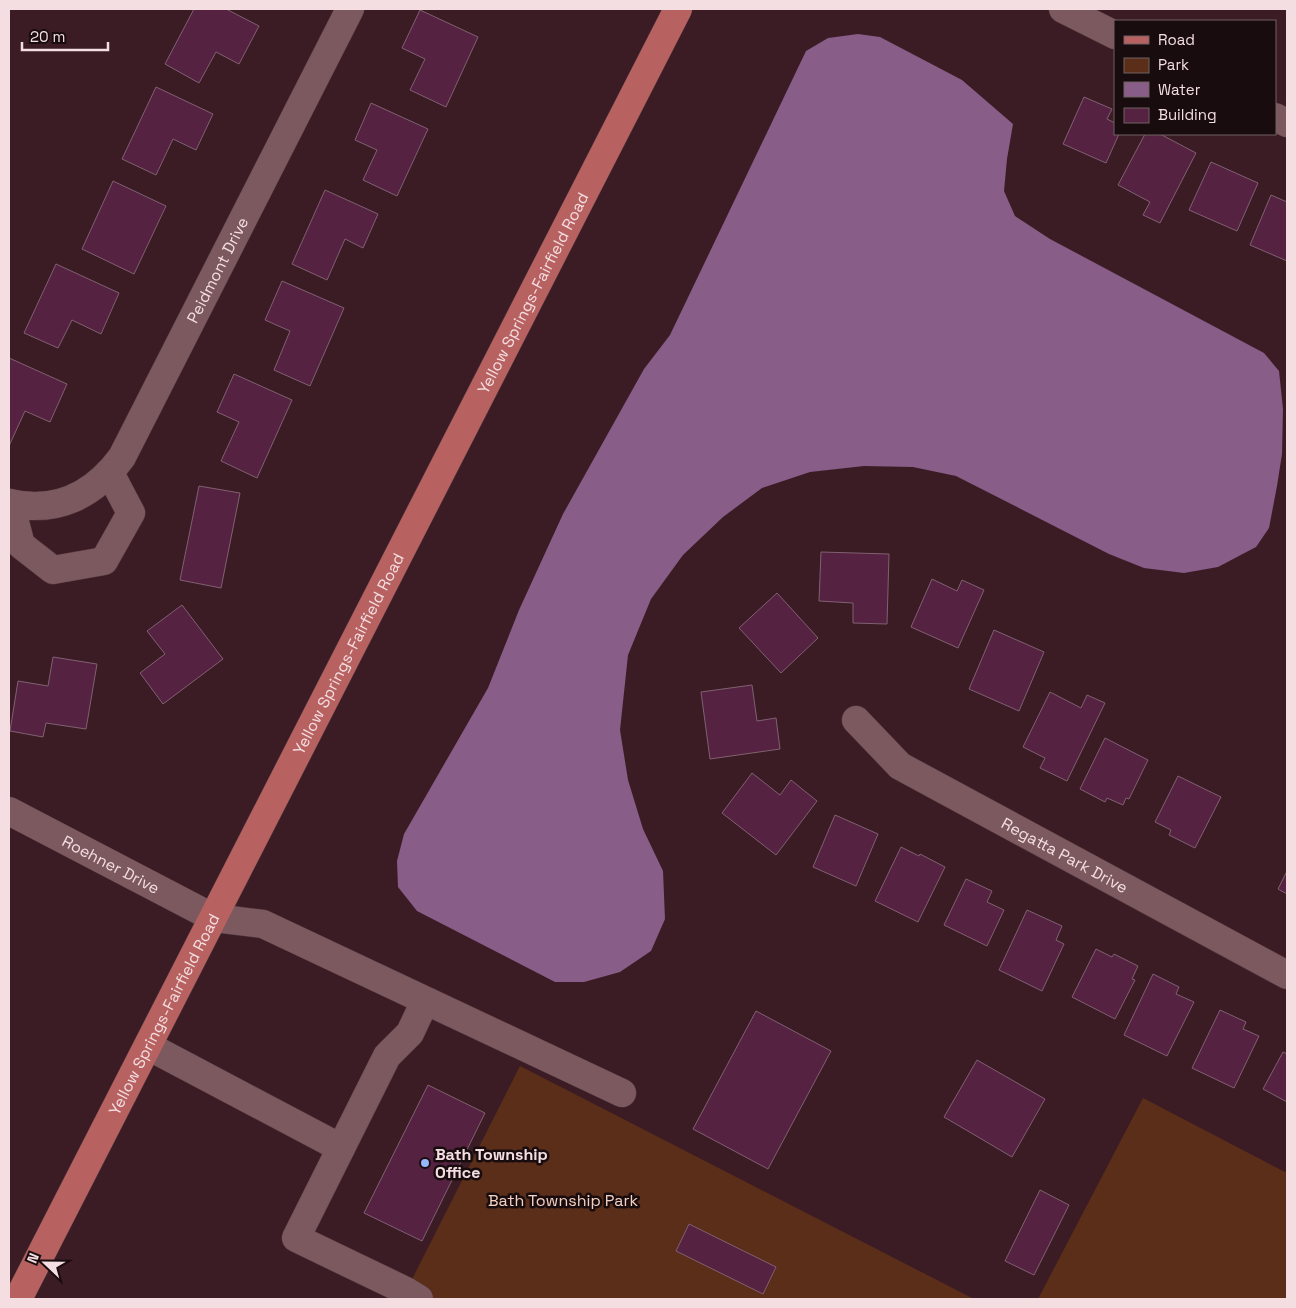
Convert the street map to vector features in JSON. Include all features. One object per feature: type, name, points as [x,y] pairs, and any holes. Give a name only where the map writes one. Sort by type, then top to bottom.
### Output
[{"type":"main road","name":"Yellow Springs-Fairfield Road","points":[[18,1299],[678,9]]},
{"type":"street","name":"Peidmont Drive","points":[[9,503],[25,506],[56,505],[77,498],[110,473],[122,456],[350,9]]},
{"type":"street","points":[[1063,9],[1114,34]]},
{"type":"street","points":[[9,503],[21,545],[53,570],[104,561],[132,513],[110,473]]},
{"type":"street","name":"Regatta Park Drive","points":[[856,720],[900,766],[1287,975]]},
{"type":"street","name":"Roehner Drive","points":[[9,811],[214,918]]},
{"type":"street","points":[[214,918],[263,924],[622,1093]]},
{"type":"street","points":[[419,1299],[296,1238],[387,1056],[410,1033],[426,1001]]},
{"type":"street","points":[[148,1046],[341,1148]]},
{"type":"green space","name":"Bath Township Park","points":[[520,1066],[974,1299],[402,1299]]},
{"type":"green space","points":[[1143,1098],[1287,1173],[1287,1299],[1038,1299]]},
{"type":"water","points":[[858,34],[880,37],[962,80],[1013,124],[1004,191],[1015,216],[1050,239],[1264,353],[1279,371],[1283,409],[1282,454],[1269,528],[1256,547],[1218,567],[1184,573],[1144,568],[1109,554],[956,476],[913,467],[864,466],[810,472],[762,488],[723,517],[683,555],[651,599],[628,655],[620,730],[628,780],[643,829],[663,871],[665,919],[651,951],[620,972],[584,982],[555,982],[417,911],[398,887],[397,861],[404,834],[488,688],[519,610],[563,514],[644,369],[670,335],[806,51],[828,38]]},
{"type":"building","points":[[194,9],[226,9],[259,26],[239,64],[216,52],[199,83],[165,64]]},
{"type":"building","points":[[420,10],[478,37],[446,107],[410,90],[425,59],[402,48]]},
{"type":"building","points":[[156,87],[213,114],[196,150],[173,139],[156,175],[122,159]]},
{"type":"building","points":[[1084,97],[1112,109],[1107,119],[1114,122],[1114,135],[1119,135],[1106,163],[1063,144]]},
{"type":"building","points":[[371,103],[428,129],[397,196],[363,180],[377,150],[355,140]]},
{"type":"building","points":[[1144,135],[1162,135],[1196,153],[1160,223],[1143,215],[1150,202],[1118,185]]},
{"type":"building","points":[[1211,162],[1258,183],[1237,231],[1189,210]]},
{"type":"building","points":[[113,181],[166,206],[134,274],[82,249]]},
{"type":"building","points":[[325,190],[378,214],[363,248],[345,239],[327,280],[292,264]]},
{"type":"building","points":[[1271,195],[1287,202],[1287,261],[1250,245]]},
{"type":"building","points":[[56,264],[119,293],[101,334],[72,320],[58,348],[24,333]]},
{"type":"building","points":[[282,281],[344,308],[310,386],[274,370],[290,331],[265,320]]},
{"type":"building","points":[[9,358],[67,384],[50,422],[25,411],[9,446]]},
{"type":"building","points":[[234,374],[292,400],[257,478],[221,461],[239,422],[217,412]]},
{"type":"building","points":[[199,486],[240,493],[221,588],[180,580]]},
{"type":"building","points":[[821,552],[889,554],[887,624],[853,623],[853,603],[819,601]]},
{"type":"building","points":[[932,579],[957,591],[962,580],[984,590],[958,648],[911,627]]},
{"type":"building","points":[[777,593],[818,638],[781,673],[739,628]]},
{"type":"building","points":[[182,605],[223,659],[163,704],[140,673],[165,654],[147,631]]},
{"type":"building","points":[[994,630],[1044,652],[1019,711],[969,689]]},
{"type":"building","points":[[53,657],[97,664],[86,729],[46,723],[43,737],[10,731],[18,681],[48,686]]},
{"type":"building","points":[[752,685],[757,721],[776,718],[780,749],[710,759],[701,692]]},
{"type":"building","points":[[1050,692],[1081,708],[1087,695],[1105,703],[1067,781],[1040,768],[1045,758],[1023,747]]},
{"type":"building","points":[[1105,738],[1148,760],[1129,799],[1126,798],[1123,805],[1107,798],[1105,802],[1080,789]]},
{"type":"building","points":[[752,773],[780,795],[791,780],[817,801],[776,855],[722,813]]},
{"type":"building","points":[[1178,776],[1221,797],[1195,848],[1169,835],[1171,830],[1155,822]]},
{"type":"building","points":[[835,815],[878,834],[856,886],[813,867]]},
{"type":"building","points":[[901,847],[945,867],[918,922],[875,901]]},
{"type":"building","points":[[1287,871],[1287,894],[1278,889]]},
{"type":"building","points":[[966,879],[992,891],[987,902],[1004,910],[987,946],[944,925]]},
{"type":"building","points":[[1027,910],[1062,926],[1056,940],[1064,944],[1042,991],[999,970]]},
{"type":"building","points":[[1096,949],[1112,957],[1114,954],[1138,966],[1132,979],[1135,980],[1115,1019],[1072,997]]},
{"type":"building","points":[[1153,974],[1179,987],[1176,994],[1194,1002],[1167,1056],[1124,1035]]},
{"type":"building","points":[[1220,1010],[1246,1022],[1243,1029],[1259,1036],[1234,1088],[1192,1068]]},
{"type":"building","points":[[756,1011],[831,1051],[768,1169],[693,1129]]},
{"type":"building","points":[[1283,1052],[1287,1054],[1287,1102],[1263,1089]]},
{"type":"building","points":[[977,1060],[1045,1099],[1012,1157],[944,1117]]},
{"type":"building","name":"Bath Township Office","points":[[428,1085],[485,1113],[422,1241],[364,1213]]},
{"type":"building","points":[[1040,1190],[1069,1205],[1034,1275],[1005,1261]]},
{"type":"building","points":[[689,1224],[776,1267],[763,1294],[676,1251]]},
{"type":"place","name":"Bath Township Office","points":[[425,1163]]}]
